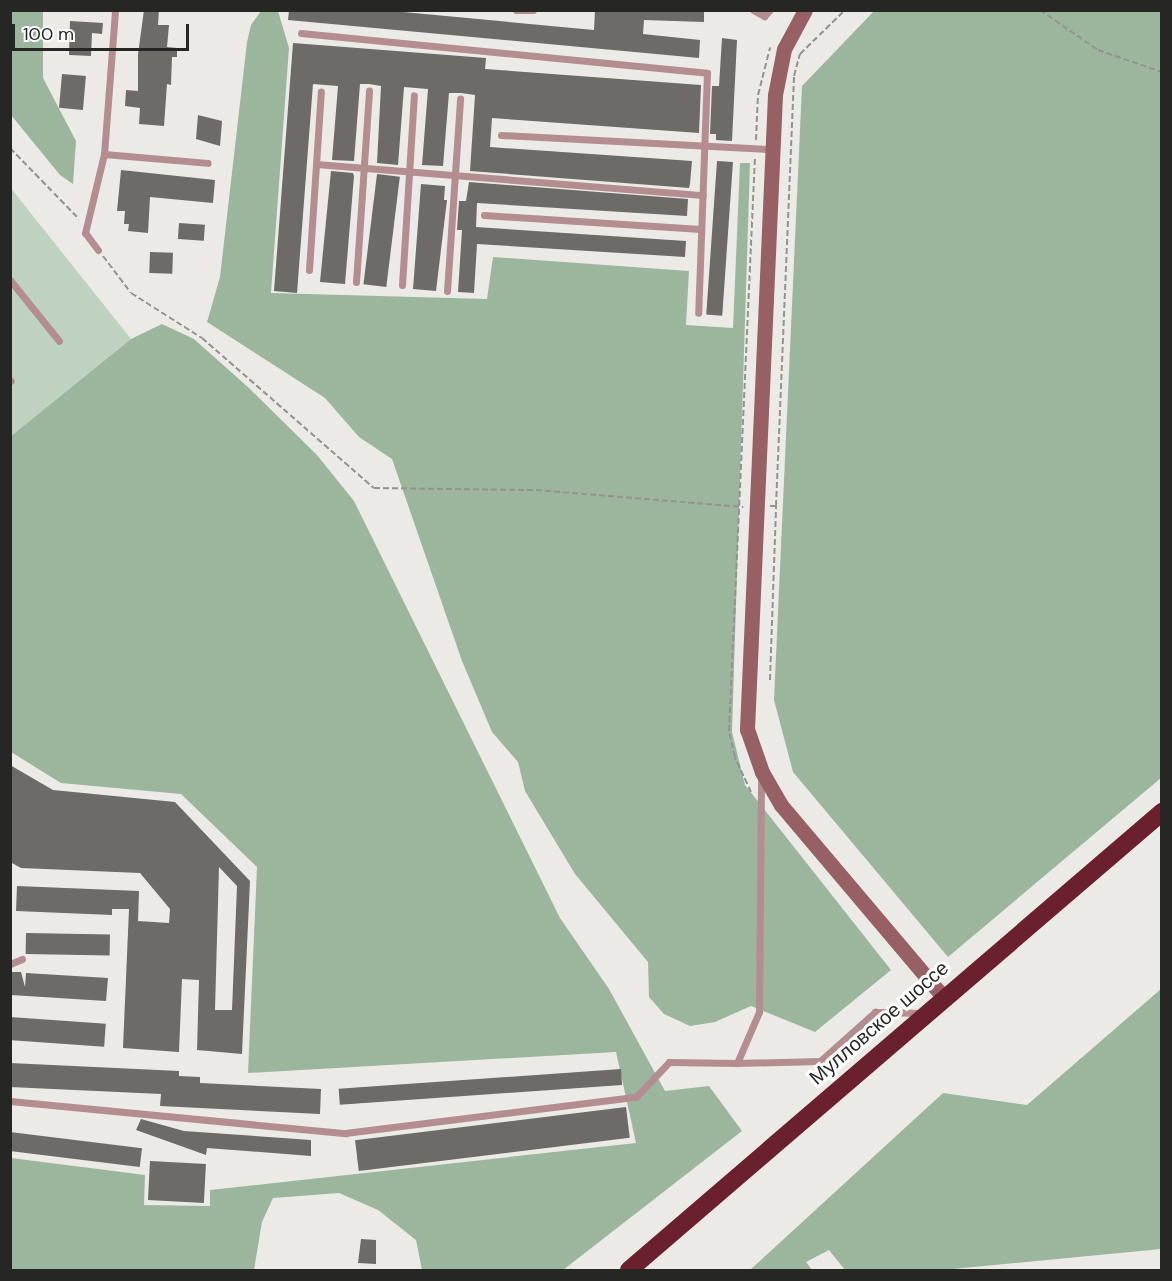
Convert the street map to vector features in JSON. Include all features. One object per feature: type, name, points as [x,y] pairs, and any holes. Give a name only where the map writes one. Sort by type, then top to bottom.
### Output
[{"type":"highway","name":"Мулловское шоссе","points":[[629,1270],[925,1012],[1161,812]]},
{"type":"main road","points":[[805,10],[784,50],[775,95],[747,729],[762,772],[781,805],[943,997]]},
{"type":"lane","points":[[98,250],[86,233],[104,154],[115,10]]},
{"type":"lane","points":[[516,10],[532,10]]},
{"type":"lane","points":[[753,10],[764,16],[770,10]]},
{"type":"lane","points":[[302,33],[707,73],[698,313]]},
{"type":"lane","points":[[356,282],[369,90]]},
{"type":"lane","points":[[309,270],[321,91]]},
{"type":"lane","points":[[402,285],[414,95]]},
{"type":"lane","points":[[447,291],[459,98]]},
{"type":"lane","points":[[501,135],[772,149]]},
{"type":"lane","points":[[104,154],[208,163]]},
{"type":"lane","points":[[316,164],[703,195]]},
{"type":"lane","points":[[484,215],[701,229]]},
{"type":"lane","points":[[10,280],[58,341]]},
{"type":"lane","points":[[737,1064],[759,1012],[762,772]]},
{"type":"lane","points":[[10,964],[22,959]]},
{"type":"lane","points":[[10,1101],[345,1133],[636,1098],[669,1062],[737,1064],[820,1061],[875,1012],[925,1012]]},
{"type":"path","points":[[770,680],[794,76],[800,54],[845,10]]},
{"type":"path","points":[[1040,10],[1098,50],[1161,72]]},
{"type":"path","points":[[10,148],[86,226],[86,233]]},
{"type":"path","points":[[98,250],[131,293],[202,338],[374,488],[536,489],[757,507],[776,506]]},
{"type":"green space","points":[[10,11],[43,11],[43,78],[76,141],[73,184],[60,175],[11,115]]},
{"type":"green space","points":[[261,11],[278,11],[289,48],[271,293],[487,299],[493,257],[689,271],[686,325],[733,328],[740,163],[750,163],[732,732],[745,785],[891,970],[815,1032],[751,1006],[715,1022],[690,1026],[664,1014],[649,997],[648,962],[575,874],[525,791],[518,762],[492,732],[462,661],[392,459],[359,437],[325,398],[207,322],[220,277],[247,42],[251,25]]},
{"type":"green space","points":[[874,11],[1161,11],[1161,778],[948,957],[793,772],[774,700],[802,86]]},
{"type":"green space","points":[[10,187],[131,339],[11,436],[10,436]]},
{"type":"green space","points":[[162,324],[194,339],[249,388],[317,455],[354,501],[560,918],[609,989],[665,1091],[709,1086],[742,1131],[563,1270],[422,1270],[416,1240],[378,1210],[339,1193],[273,1198],[262,1222],[254,1270],[11,1270],[11,1158],[145,1175],[144,1205],[210,1206],[210,1190],[636,1143],[616,1052],[248,1073],[257,867],[181,794],[61,783],[11,752],[11,436],[131,339]]},
{"type":"green space","points":[[1161,989],[1161,1249],[942,1270],[845,1270],[829,1250],[806,1262],[812,1270],[750,1270],[943,1093],[1027,1105]]},
{"type":"building","points":[[144,10],[159,10],[158,25],[169,25],[167,47],[177,48],[177,57],[172,57],[171,85],[167,84],[164,126],[139,124],[140,108],[125,106],[126,90],[138,91],[138,54]]},
{"type":"building","points":[[289,10],[382,10],[594,30],[595,10],[704,10],[704,22],[644,20],[643,34],[700,40],[699,58],[288,20]]},
{"type":"building","points":[[70,21],[103,23],[102,34],[92,33],[91,56],[69,55]]},
{"type":"building","points":[[722,38],[737,40],[732,141],[716,140],[716,134],[710,134],[712,86],[719,86]]},
{"type":"building","points":[[293,43],[486,58],[485,69],[701,85],[699,133],[492,118],[490,147],[692,161],[689,188],[470,171],[475,95],[461,93],[449,93],[443,166],[422,165],[428,89],[404,87],[398,165],[377,163],[381,86],[369,84],[360,84],[354,161],[332,160],[338,86],[313,84],[297,293],[274,291]]},
{"type":"building","points":[[62,74],[86,76],[83,110],[59,108]]},
{"type":"building","points":[[198,115],[222,121],[220,146],[196,139]]},
{"type":"building","points":[[717,161],[733,162],[722,316],[706,315]]},
{"type":"building","points":[[121,170],[215,180],[213,203],[150,197],[148,233],[128,231],[129,224],[124,224],[125,211],[117,211]]},
{"type":"building","points":[[331,171],[353,173],[354,176],[345,284],[320,282]]},
{"type":"building","points":[[377,174],[400,177],[386,287],[363,284]]},
{"type":"building","points":[[469,182],[688,199],[687,216],[477,203],[476,227],[686,241],[685,257],[477,244],[474,293],[458,292],[462,230],[457,230],[459,201],[466,201]]},
{"type":"building","points":[[421,184],[445,186],[444,200],[447,200],[436,291],[413,289]]},
{"type":"building","points":[[179,223],[205,225],[204,241],[178,239]]},
{"type":"building","points":[[150,252],[173,253],[172,274],[149,273]]},
{"type":"building","points":[[10,765],[53,790],[175,802],[250,881],[242,1054],[197,1050],[199,980],[182,979],[179,1052],[123,1048],[129,909],[112,909],[112,915],[16,911],[17,886],[139,891],[138,921],[169,923],[170,909],[140,873],[21,868],[10,862]],"holes":[[[219,867],[237,886],[232,1010],[215,1010]]]},
{"type":"building","points":[[26,933],[110,934],[110,955],[26,954]]},
{"type":"building","points":[[12,972],[21,972],[25,987],[26,973],[108,978],[106,1001],[11,995]]},
{"type":"building","points":[[10,1017],[106,1024],[104,1047],[10,1040]]},
{"type":"building","points":[[10,1063],[179,1071],[179,1076],[200,1077],[200,1083],[321,1089],[320,1114],[160,1106],[161,1094],[10,1087]]},
{"type":"building","points":[[621,1069],[622,1085],[340,1105],[339,1089]]},
{"type":"building","points":[[626,1107],[630,1138],[359,1171],[355,1140]]},
{"type":"building","points":[[141,1119],[184,1131],[311,1140],[311,1156],[207,1148],[206,1155],[136,1130]]},
{"type":"building","points":[[10,1132],[142,1148],[140,1167],[10,1151]]},
{"type":"building","points":[[150,1161],[206,1164],[204,1203],[148,1200]]},
{"type":"building","points":[[361,1239],[376,1240],[376,1264],[358,1263]]}]
